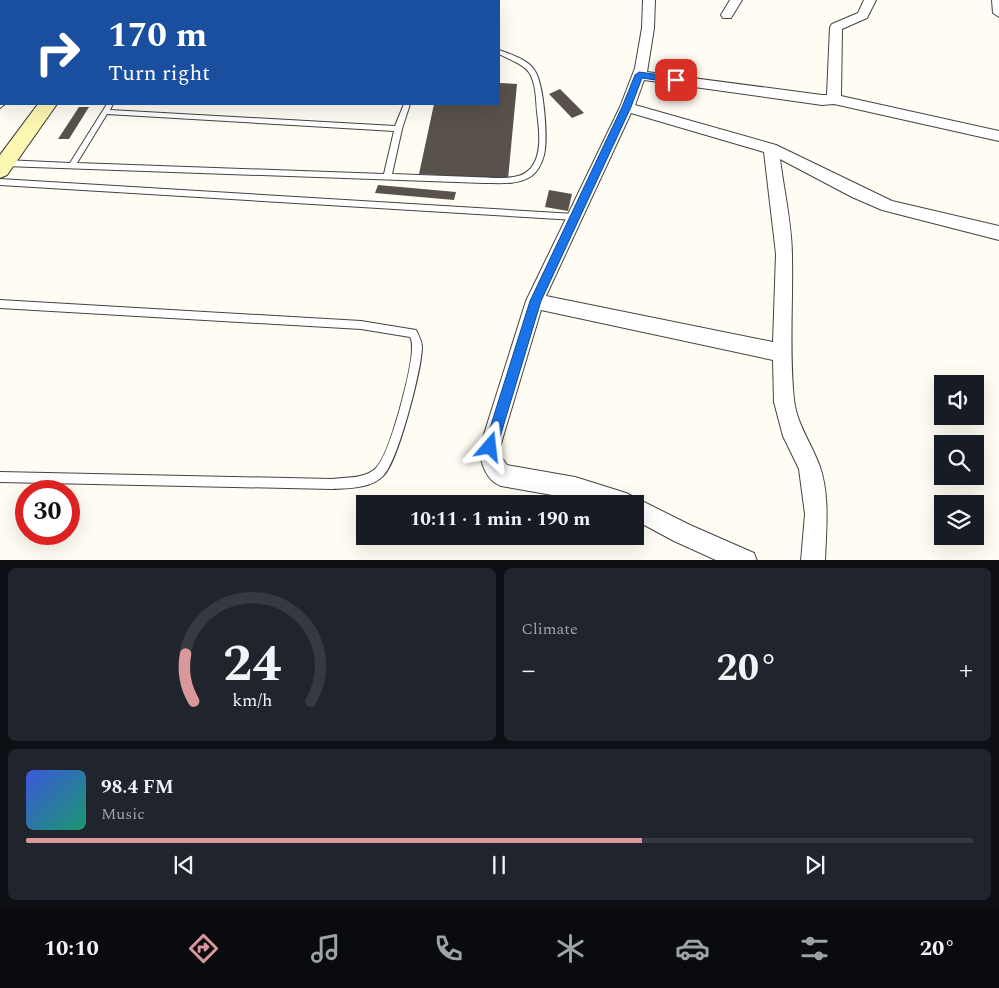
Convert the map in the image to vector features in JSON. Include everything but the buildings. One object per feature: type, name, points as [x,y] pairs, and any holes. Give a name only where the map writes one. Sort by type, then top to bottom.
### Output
[{"type":"main road","points":[[2,166],[47,105]]},
{"type":"street","points":[[597,495],[575,488],[501,475],[493,467],[490,447],[536,301],[627,107],[639,75],[648,28],[649,0]]},
{"type":"street","points":[[727,15],[736,0]]},
{"type":"street","points":[[834,99],[836,27],[863,15],[870,0]]},
{"type":"street","points":[[998,0],[999,13]]},
{"type":"street","points":[[639,75],[822,100],[834,99],[999,136]]},
{"type":"street","points":[[627,107],[771,149],[864,196],[889,206],[999,233]]},
{"type":"street","points":[[771,149],[784,254],[782,352],[784,402],[793,436],[805,455],[814,488],[816,514],[813,560]]},
{"type":"street","points":[[536,301],[782,352]]},
{"type":"street","points":[[644,513],[682,533],[746,560]]},
{"type":"lane","points":[[2,166],[72,165],[508,180],[526,175],[534,169],[542,154],[541,118],[537,80],[533,72],[526,66],[500,53]]},
{"type":"lane","points":[[72,165],[109,105]]},
{"type":"lane","points":[[388,175],[398,128],[407,105]]},
{"type":"lane","points":[[105,112],[398,128]]},
{"type":"lane","points":[[0,182],[575,217]]},
{"type":"lane","points":[[0,304],[361,326],[413,333],[417,340],[418,350],[411,382],[388,459],[381,471],[362,482],[332,484],[0,478]]},
{"type":"route","points":[[490,447],[536,301],[627,107],[639,75],[676,80]]}]
